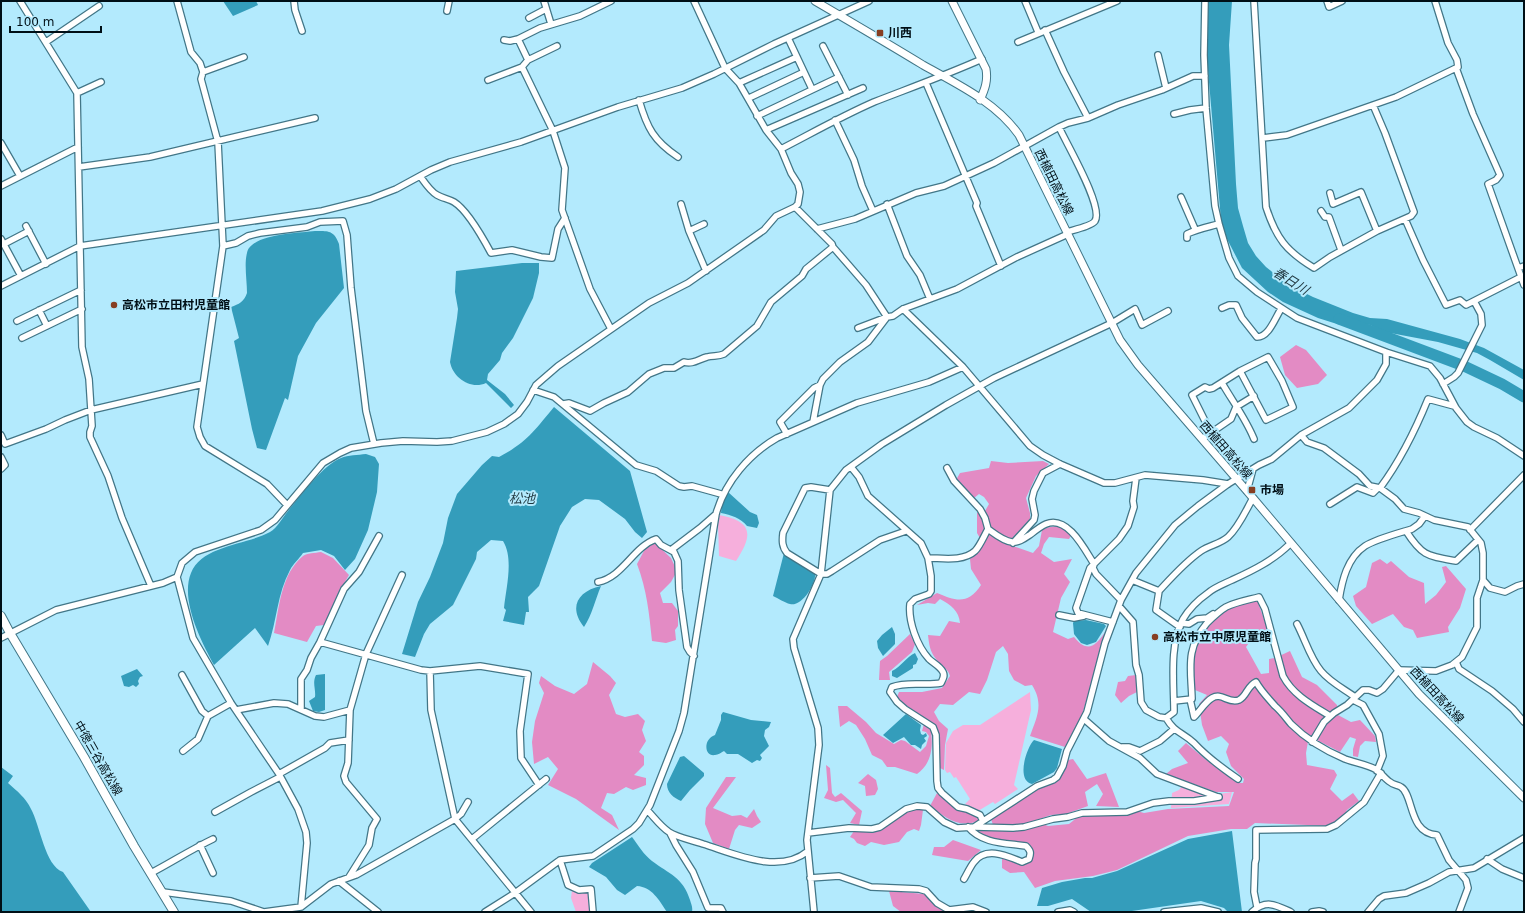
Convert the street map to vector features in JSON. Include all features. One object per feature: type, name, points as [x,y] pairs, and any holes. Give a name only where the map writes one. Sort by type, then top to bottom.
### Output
[{"type":"main road","name":"西植田高松線","points":[[815,1],[943,76],[1005,117],[1019,135],[1120,340],[1138,365],[1439,715],[1523,795]]},
{"type":"main road","points":[[952,1],[986,69],[986,86],[980,100]]},
{"type":"main road","name":"中徳三谷高松線","points":[[1,616],[174,912]]},
{"type":"street","points":[[20,1],[77,94],[82,347],[89,379],[92,426],[90,437],[108,476],[122,518],[152,586]]},
{"type":"street","points":[[177,1],[191,52],[200,63],[203,72],[201,79],[218,142],[224,246],[197,427],[205,446],[267,484],[287,505]]},
{"type":"street","points":[[294,1],[295,10],[302,31]]},
{"type":"street","points":[[447,11],[449,1]]},
{"type":"street","points":[[544,1],[551,24]]},
{"type":"street","points":[[504,40],[510,42],[540,28],[580,16],[611,1]]},
{"type":"street","points":[[300,907],[307,843],[306,832],[298,809],[279,775],[231,703],[193,638],[177,577],[182,563],[195,552],[261,530],[275,520],[322,464],[332,456],[351,448],[374,444],[403,441],[452,441],[487,432],[504,424],[518,414],[527,402],[536,385],[558,366],[649,303],[688,283],[764,230],[776,216],[798,204],[800,192],[798,184],[782,149],[766,130],[739,83],[725,68],[694,1]]},
{"type":"street","points":[[1,286],[80,246],[341,207],[370,199],[396,189],[450,162],[521,142],[599,113],[682,88],[869,1]]},
{"type":"street","points":[[1025,1],[1038,32]]},
{"type":"street","points":[[1018,42],[1038,32],[1085,15],[1117,1]]},
{"type":"street","points":[[1205,1],[1206,108],[1215,206],[1229,258],[1238,276],[1256,292],[1297,318],[1386,352],[1430,366],[1436,372],[1454,406],[1467,422],[1497,438],[1524,456]]},
{"type":"street","points":[[1254,1],[1266,207],[1272,227],[1284,244],[1296,257],[1314,268],[1318,264],[1342,250],[1377,231],[1411,216],[1414,212],[1373,105]]},
{"type":"street","points":[[1327,1],[1329,7],[1342,1]]},
{"type":"street","points":[[1435,1],[1448,43],[1457,60],[1458,67],[1456,68],[1473,114],[1500,176],[1488,184],[1524,284]]},
{"type":"street","points":[[46,42],[99,6]]},
{"type":"street","points":[[529,18],[546,9]]},
{"type":"street","points":[[1045,30],[1064,72],[1088,118]]},
{"type":"street","points":[[518,38],[528,60]]},
{"type":"street","points":[[788,38],[812,89]]},
{"type":"street","points":[[488,80],[522,67],[528,60],[557,46]]},
{"type":"street","points":[[823,46],[848,95]]},
{"type":"street","points":[[1158,55],[1166,88]]},
{"type":"street","points":[[739,83],[797,56]]},
{"type":"street","points":[[203,72],[244,57]]},
{"type":"street","points":[[782,149],[835,120],[982,59]]},
{"type":"street","points":[[522,67],[553,131],[565,168],[562,210],[590,289],[610,329]]},
{"type":"street","points":[[1263,138],[1287,135],[1396,97],[1456,68]]},
{"type":"street","points":[[748,98],[804,72]]},
{"type":"street","points":[[817,228],[855,218],[916,193],[944,186],[966,175],[982,170],[1059,127],[1088,118],[1193,76],[1205,76]]},
{"type":"street","points":[[757,116],[839,77]]},
{"type":"street","points":[[77,94],[101,82]]},
{"type":"street","points":[[926,83],[966,175],[977,203],[976,206],[1001,266]]},
{"type":"street","points":[[766,130],[863,88]]},
{"type":"street","points":[[639,100],[645,119],[659,143],[678,157]]},
{"type":"street","points":[[1174,114],[1206,108]]},
{"type":"street","points":[[79,167],[150,157],[315,118]]},
{"type":"street","points":[[835,120],[854,160],[862,186],[873,211]]},
{"type":"street","points":[[858,328],[893,316],[903,309],[957,289],[1067,233],[1095,222],[1097,217],[1093,197],[1076,159],[1059,127]]},
{"type":"street","points":[[1,143],[20,176]]},
{"type":"street","points":[[1,186],[78,147]]},
{"type":"street","points":[[420,176],[429,188],[437,195],[455,202],[483,239],[491,253],[512,250],[552,258],[558,229],[565,218]]},
{"type":"street","points":[[1330,193],[1333,204],[1361,192],[1377,231]]},
{"type":"street","points":[[1181,197],[1195,230]]},
{"type":"street","points":[[680,204],[689,231],[706,270]]},
{"type":"street","points":[[888,204],[907,256],[920,275],[930,299]]},
{"type":"street","points":[[795,207],[832,244],[866,285],[887,317]]},
{"type":"street","points":[[1321,210],[1325,217],[1328,217],[1342,250]]},
{"type":"street","points":[[1405,219],[1422,260],[1446,305],[1460,300],[1466,305],[1521,277]]},
{"type":"street","points":[[224,246],[236,243],[248,236],[260,233],[307,227],[320,222],[343,221],[347,235],[351,288],[366,411],[374,444]]},
{"type":"street","points":[[689,231],[704,224]]},
{"type":"street","points":[[1187,238],[1187,234],[1195,230],[1219,224]]},
{"type":"street","points":[[21,276],[2,242],[27,229],[46,264]]},
{"type":"street","points":[[563,404],[569,403],[590,411],[628,392],[649,374],[664,368],[674,368],[684,362],[689,364],[709,356],[720,356],[724,354],[757,326],[771,302],[802,276],[806,269],[833,247]]},
{"type":"street","points":[[1518,268],[1524,266]]},
{"type":"street","points":[[17,321],[81,290]]},
{"type":"street","points":[[1443,384],[1454,377],[1459,370],[1482,325],[1481,314],[1474,301]]},
{"type":"street","points":[[1222,308],[1228,305],[1236,305],[1242,318],[1257,337],[1261,337],[1267,333],[1281,309]]},
{"type":"street","points":[[22,338],[82,309]]},
{"type":"street","points":[[903,309],[962,367],[1030,446],[1043,455],[1104,483],[1115,483],[1145,475],[1159,475],[1228,484]]},
{"type":"street","points":[[814,912],[810,878],[808,833],[820,745],[816,717],[794,648],[793,639],[821,574],[830,490],[839,478],[851,467],[882,444],[994,378],[1112,323],[1135,309],[1142,325],[1168,311]]},
{"type":"street","points":[[39,310],[47,326]]},
{"type":"street","points":[[787,434],[780,422],[814,388],[820,385],[833,368],[868,342],[887,317]]},
{"type":"street","points":[[971,827],[984,821],[1036,786],[1053,780],[1058,776],[1063,766],[1067,751],[1084,719],[1105,643],[1120,603],[1136,573],[1175,525],[1228,484],[1272,459],[1301,435],[1349,408],[1377,380],[1386,364],[1386,352]]},
{"type":"street","points":[[1211,433],[1192,395],[1205,387],[1208,389],[1213,388],[1240,371],[1268,357],[1282,381],[1293,407],[1266,420],[1240,371]]},
{"type":"street","points":[[485,912],[515,893],[560,860],[593,856],[633,829],[639,823],[647,810],[676,739],[684,713],[716,514],[720,500],[725,490],[749,459],[767,444],[813,422],[858,403],[929,382],[962,367]]},
{"type":"street","points":[[1222,383],[1236,407],[1241,412],[1254,439]]},
{"type":"street","points":[[2,439],[5,444],[91,410],[203,384]]},
{"type":"street","points":[[813,422],[820,385]]},
{"type":"street","points":[[534,390],[554,397],[636,465],[656,471],[679,486],[692,486],[721,494]]},
{"type":"street","points":[[1202,440],[1231,419],[1236,407],[1254,396]]},
{"type":"street","points":[[1330,504],[1357,487],[1361,487],[1367,492],[1373,493],[1380,488],[1390,475],[1417,428],[1428,399],[1454,406]]},
{"type":"street","points":[[1301,435],[1307,442],[1324,448],[1359,474],[1370,486],[1380,488],[1395,499],[1404,509],[1434,520],[1468,528],[1481,543],[1483,553],[1483,580],[1477,598],[1477,627],[1462,657],[1452,665],[1436,671],[1399,670],[1383,689],[1377,693],[1369,690],[1363,690],[1347,705],[1330,716],[1324,722],[1312,742]]},
{"type":"street","points":[[1,457],[5,466],[1,469]]},
{"type":"street","points":[[1013,543],[1034,520],[1035,514],[1032,500],[1034,491],[1044,473],[1060,464]]},
{"type":"street","points":[[851,467],[859,478],[868,496],[921,543],[928,558],[931,576],[931,591],[928,594],[915,599],[910,604],[909,613],[914,633],[925,654],[943,672],[944,678],[941,683],[934,685],[899,684],[892,687],[890,692],[897,702],[905,709],[933,727],[936,735],[938,788],[958,807],[967,809],[980,816],[984,821]]},
{"type":"street","points":[[947,468],[954,481],[980,509],[985,518],[988,529],[1004,540],[1013,543],[1022,541],[1047,523],[1056,523],[1068,528],[1073,533],[1094,564],[1093,568],[1096,574],[1120,603],[1133,622],[1136,665],[1139,675],[1141,702],[1146,710],[1166,718],[1174,729],[1218,765],[1238,779]]},
{"type":"street","points":[[1247,491],[1253,469]]},
{"type":"street","points":[[1470,530],[1524,475]]},
{"type":"street","points":[[1113,622],[1078,614],[1076,608],[1090,568],[1119,539],[1128,526],[1134,507],[1133,501],[1136,478]]},
{"type":"street","points":[[830,490],[811,487],[805,488],[783,533],[782,539],[787,553],[821,574],[827,574],[880,540],[906,531]]},
{"type":"street","points":[[1253,498],[1236,527],[1228,537],[1215,545],[1202,550],[1159,591],[1156,610],[1180,625],[1189,624],[1197,619],[1207,618],[1226,607],[1259,597],[1265,609],[1283,676],[1286,682],[1303,698],[1330,716]]},
{"type":"street","points":[[671,550],[716,514]]},
{"type":"street","points":[[1339,600],[1343,578],[1357,554],[1366,546],[1406,531],[1419,524],[1425,516]]},
{"type":"street","points":[[928,558],[957,558],[967,556],[976,551],[988,529]]},
{"type":"street","points":[[1406,531],[1419,549],[1432,557],[1456,561],[1478,540]]},
{"type":"street","points":[[301,709],[301,679],[307,670],[311,658],[320,642],[344,588],[359,572],[379,536]]},
{"type":"street","points":[[598,582],[606,580],[618,571],[652,540],[656,539],[661,545],[674,552],[678,561],[679,590],[687,647],[694,656]]},
{"type":"street","points":[[1166,718],[1174,712],[1174,656],[1176,637],[1180,625],[1193,606],[1209,592],[1258,568],[1279,554],[1291,543]]},
{"type":"street","points":[[349,877],[369,845],[372,828],[377,819],[346,782],[344,776],[348,763],[350,710],[366,654],[402,575]]},
{"type":"street","points":[[1,638],[56,610],[163,583],[177,577]]},
{"type":"street","points":[[1132,580],[1159,591]]},
{"type":"street","points":[[1483,580],[1490,588],[1505,592],[1524,584]]},
{"type":"street","points":[[1217,613],[1202,630],[1193,644],[1190,660],[1192,699],[1190,699],[1194,717],[1208,700],[1213,697],[1222,696],[1232,701],[1238,700],[1243,697],[1251,684],[1256,682],[1261,691],[1292,725],[1312,742],[1346,759],[1364,764],[1386,777],[1388,782],[1402,788],[1406,792],[1412,813],[1419,824],[1429,834],[1438,835],[1445,853],[1466,880],[1468,888],[1459,912]]},
{"type":"street","points":[[1059,615],[1074,618],[1084,616]]},
{"type":"street","points":[[1257,907],[1254,892],[1256,830],[1328,829],[1336,825],[1364,802],[1379,772],[1383,756],[1379,734],[1363,705],[1321,671],[1314,661],[1297,624]]},
{"type":"street","points":[[320,642],[421,670],[430,671],[480,666],[528,674],[520,731],[521,758],[539,785]]},
{"type":"street","points":[[1456,662],[1459,669],[1492,691],[1513,709],[1524,722]]},
{"type":"street","points":[[430,671],[431,710],[455,819],[530,912]]},
{"type":"street","points":[[182,675],[202,711],[208,716]]},
{"type":"street","points":[[1174,701],[1190,699]]},
{"type":"street","points":[[183,751],[198,739],[208,716],[231,703]]},
{"type":"street","points":[[236,710],[274,704],[288,704],[315,716],[324,717],[350,710]]},
{"type":"street","points":[[808,833],[850,828],[872,830],[880,827],[906,809],[917,806],[927,807],[944,822],[957,828],[1013,828],[1024,827],[1053,819],[1068,818],[1082,813],[1127,812],[1152,803],[1168,801],[1194,801],[1219,797],[1157,774],[1140,758],[1109,741],[1084,719]]},
{"type":"street","points":[[1120,747],[1129,747],[1140,751],[1160,741],[1174,729]]},
{"type":"street","points":[[215,812],[325,748],[330,743],[349,740]]},
{"type":"street","points":[[472,839],[546,779]]},
{"type":"street","points":[[163,892],[231,901],[264,912],[300,907],[331,884],[390,857],[455,819],[461,814],[468,802]]},
{"type":"street","points":[[647,810],[670,833],[693,872],[708,908],[721,908],[723,912]]},
{"type":"street","points":[[964,879],[974,862],[985,854],[994,853],[1022,862],[1028,859],[1031,854],[1030,850],[1026,846],[989,841],[978,836],[971,827]]},
{"type":"street","points":[[670,833],[750,859],[773,862],[799,858],[808,851]]},
{"type":"street","points":[[1368,912],[1384,896],[1406,892],[1429,883],[1449,872],[1474,868],[1524,838]]},
{"type":"street","points":[[151,873],[213,839]]},
{"type":"street","points":[[200,845],[214,873]]},
{"type":"street","points":[[560,860],[568,885],[579,890],[591,889],[593,912]]},
{"type":"street","points":[[1487,860],[1502,870],[1524,878]]},
{"type":"street","points":[[810,878],[839,876],[871,886],[919,889],[926,891],[937,903],[949,910],[973,907],[986,912]]},
{"type":"street","points":[[339,881],[378,912]]},
{"type":"street","points":[[1252,912],[1257,907],[1266,904],[1277,906],[1291,912]]},
{"type":"street","points":[[1164,912],[1201,908],[1218,912]]},
{"type":"street","points":[[1058,912],[1070,910],[1074,912]]},
{"type":"street","points":[[1312,912],[1323,912]]},
{"type":"shaded area","points":[[1296,345],[1306,350],[1327,375],[1318,384],[1297,388],[1285,375],[1280,357]]},
{"type":"shaded area","points":[[991,461],[1008,463],[1043,461],[1049,464],[1036,476],[1026,498],[1030,519],[1007,544],[1033,553],[1039,546],[1042,530],[1051,527],[1058,527],[1072,534],[1069,539],[1049,537],[1044,544],[1041,553],[1054,562],[1072,559],[1064,574],[1070,582],[1061,598],[1053,632],[1068,639],[1074,637],[1083,645],[1091,646],[1098,641],[1105,632],[1100,655],[1082,715],[1065,747],[1030,736],[1037,717],[1038,698],[1032,685],[1025,686],[1014,680],[1009,671],[1008,654],[1003,646],[996,652],[987,680],[980,694],[969,692],[953,705],[940,704],[934,712],[939,721],[948,729],[945,745],[944,770],[940,768],[939,736],[936,726],[904,704],[897,697],[899,692],[922,692],[942,688],[950,676],[948,671],[932,654],[928,635],[940,636],[949,621],[960,623],[958,615],[951,606],[940,599],[935,604],[928,603],[917,605],[937,593],[961,600],[971,596],[981,585],[971,569],[970,559],[979,551],[983,543],[977,533],[977,513],[985,511],[989,504],[984,497],[979,494],[974,498],[956,480],[960,473],[989,468]]},
{"type":"shaded area","points":[[719,515],[738,521],[744,525],[747,530],[746,543],[736,561],[719,556]]},
{"type":"shaded area","points":[[655,543],[671,558],[677,571],[671,582],[660,593],[663,603],[672,603],[678,611],[678,626],[675,630],[676,640],[666,643],[652,641],[649,611],[637,564],[645,549]]},
{"type":"shaded area","points":[[321,552],[333,558],[349,575],[324,625],[316,626],[307,642],[274,633],[282,592],[290,572],[303,556]]},
{"type":"shaded area","points":[[1380,559],[1387,564],[1391,561],[1409,577],[1424,583],[1425,604],[1436,595],[1446,582],[1442,567],[1446,566],[1466,589],[1460,608],[1448,627],[1449,632],[1417,638],[1413,630],[1404,627],[1393,614],[1372,624],[1356,606],[1353,596],[1366,587],[1372,563]]},
{"type":"shaded area","points":[[1257,600],[1268,630],[1254,636],[1246,647],[1261,674],[1269,673],[1269,659],[1275,658],[1290,651],[1302,677],[1317,685],[1337,705],[1338,715],[1351,722],[1360,720],[1375,736],[1376,742],[1365,741],[1360,746],[1358,757],[1353,756],[1353,749],[1356,739],[1350,737],[1340,752],[1309,736],[1306,753],[1307,765],[1334,770],[1337,775],[1330,789],[1342,801],[1353,793],[1359,801],[1347,810],[1342,819],[1331,826],[1255,823],[1247,829],[1231,829],[1188,836],[1117,870],[1093,876],[1055,881],[1035,888],[1024,872],[1010,873],[1002,868],[1002,858],[1019,864],[1029,862],[1033,856],[1033,850],[1028,843],[991,839],[973,830],[1043,824],[1048,826],[1069,824],[1079,816],[1106,814],[1118,816],[1137,811],[1144,813],[1168,809],[1229,806],[1234,792],[1216,792],[1166,774],[1172,769],[1188,763],[1178,751],[1186,743],[1238,783],[1243,783],[1244,779],[1231,766],[1226,752],[1229,744],[1221,736],[1208,741],[1202,725],[1199,704],[1207,695],[1195,690],[1193,661],[1198,642],[1208,627],[1221,613],[1229,608]]},
{"type":"shaded area","points":[[910,634],[915,644],[912,652],[889,672],[890,680],[879,680],[880,661]]},
{"type":"shaded area","points":[[593,662],[616,683],[609,695],[616,714],[625,717],[638,714],[645,721],[642,730],[646,741],[639,752],[644,756],[644,765],[634,775],[646,778],[646,785],[633,790],[626,787],[614,794],[607,793],[601,808],[612,815],[619,830],[576,799],[548,785],[558,769],[548,757],[534,764],[532,742],[535,721],[544,693],[539,683],[541,676],[555,686],[574,694],[587,684]]},
{"type":"shaded area","points":[[1136,675],[1137,692],[1129,696],[1121,703],[1115,695],[1118,682],[1125,681],[1128,676]]},
{"type":"shaded area","points":[[1030,692],[1031,710],[1014,785],[1018,789],[995,804],[993,802],[978,811],[965,804],[970,799],[956,777],[954,778],[950,772],[947,773],[945,770],[946,743],[953,731],[963,725],[980,725]]},
{"type":"shaded area","points":[[838,706],[847,706],[866,722],[876,733],[894,744],[901,740],[905,741],[920,752],[926,746],[929,736],[926,732],[922,731],[924,724],[931,730],[932,737],[929,760],[926,765],[917,774],[895,767],[887,767],[882,760],[872,755],[865,739],[856,725],[849,721],[840,727]]},
{"type":"shaded area","points":[[1073,759],[1087,779],[1106,773],[1119,807],[1096,806],[1103,794],[1097,784],[1085,792],[1088,806],[1066,814],[1051,815],[1025,824],[993,825],[991,819],[1037,789],[1054,783],[1062,775],[1068,760]]},
{"type":"shaded area","points":[[826,765],[830,768],[832,793],[835,797],[841,793],[862,811],[859,825],[850,823],[856,813],[843,800],[836,802],[824,798],[828,790]]},
{"type":"shaded area","points":[[868,774],[876,780],[878,789],[875,795],[866,796],[865,786],[858,783]]},
{"type":"shaded area","points":[[726,777],[736,777],[713,808],[732,816],[741,815],[747,818],[754,809],[761,822],[752,828],[739,825],[735,830],[729,849],[713,843],[705,824],[706,808]]},
{"type":"shaded area","points":[[1182,786],[1214,795],[1232,792],[1229,804],[1171,808],[1172,793],[1179,790]]},
{"type":"shaded area","points":[[937,793],[956,809],[979,819],[978,821],[964,824],[958,823],[941,814],[930,806]]},
{"type":"shaded area","points":[[916,808],[923,810],[919,831],[914,829],[907,832],[899,842],[884,845],[871,842],[865,846],[857,843],[850,837],[854,831],[872,831],[906,811]]},
{"type":"shaded area","points":[[953,840],[981,850],[968,861],[932,855],[934,847],[944,847]]},
{"type":"shaded area","points":[[572,890],[590,892],[592,912],[576,912],[571,898]]},
{"type":"shaded area","points":[[889,891],[925,894],[934,905],[947,912],[901,912],[893,906]]},
{"type":"water","points":[[223,1],[256,1],[258,5],[233,16]]},
{"type":"water","points":[[1208,1],[1232,1],[1229,45],[1238,208],[1248,243],[1256,256],[1266,267],[1289,285],[1313,297],[1353,313],[1370,318],[1387,319],[1460,339],[1484,348],[1524,370],[1524,380],[1477,353],[1438,342],[1385,332],[1370,325],[1356,323],[1348,326],[1318,318],[1283,302],[1268,292],[1242,268],[1226,237],[1221,220],[1207,59]]},
{"type":"water","points":[[315,231],[330,232],[337,239],[339,244],[344,288],[316,323],[298,356],[288,400],[285,398],[266,450],[257,448],[234,341],[239,338],[231,307],[241,302],[247,293],[246,262],[247,253],[250,247],[266,238]]},
{"type":"water","points":[[522,263],[539,263],[539,273],[533,298],[513,338],[502,353],[500,360],[488,374],[487,380],[505,394],[514,405],[511,408],[486,383],[480,385],[469,384],[459,378],[452,368],[450,362],[458,309],[455,292],[456,271]]},
{"type":"water","name":"松池","points":[[554,407],[630,471],[647,532],[642,538],[635,532],[625,519],[599,500],[585,499],[572,507],[560,526],[539,586],[528,597],[529,612],[526,612],[524,625],[503,621],[506,610],[504,608],[509,565],[508,556],[503,541],[491,540],[477,552],[476,559],[453,605],[430,624],[424,634],[415,657],[402,654],[418,602],[430,577],[443,543],[448,518],[457,494],[482,465],[492,456],[499,457],[516,447],[535,429]]},
{"type":"water","points":[[366,454],[375,457],[379,464],[377,492],[368,530],[355,559],[345,570],[334,556],[321,550],[303,553],[291,568],[282,588],[268,646],[255,628],[214,665],[203,644],[190,608],[188,584],[191,573],[197,564],[215,551],[270,532],[313,481],[327,467],[344,457]]},
{"type":"water","points":[[728,492],[750,512],[757,515],[759,523],[757,528],[747,526],[736,517],[721,513],[722,502]]},
{"type":"water","points":[[784,553],[815,572],[814,582],[808,593],[804,598],[795,604],[790,604],[773,596]]},
{"type":"water","points":[[601,586],[584,627],[579,620],[577,613],[576,607],[578,601],[586,592]]},
{"type":"water","points":[[1086,620],[1104,624],[1106,626],[1096,642],[1087,645],[1081,643],[1074,634],[1073,623],[1074,621]]},
{"type":"water","points":[[892,627],[895,634],[895,644],[883,656],[878,648],[877,641]]},
{"type":"water","points":[[915,653],[918,659],[916,664],[913,665],[913,668],[897,678],[892,676],[892,671]]},
{"type":"water","points":[[137,669],[143,676],[140,677],[138,681],[139,684],[136,687],[133,685],[129,687],[124,686],[121,676]]},
{"type":"water","points":[[325,674],[325,710],[319,712],[313,711],[309,701],[315,697],[315,678],[316,675]]},
{"type":"water","points":[[723,712],[751,720],[771,722],[769,727],[765,730],[764,736],[769,746],[760,755],[762,758],[760,761],[757,760],[752,763],[738,754],[727,754],[724,751],[716,755],[711,755],[707,751],[706,747],[708,740],[715,735]]},
{"type":"water","points":[[906,714],[921,725],[921,734],[923,735],[926,733],[927,736],[924,738],[926,741],[922,745],[921,749],[915,745],[911,745],[904,737],[893,743],[883,735]]},
{"type":"water","points":[[1034,740],[1062,749],[1057,768],[1054,772],[1032,784],[1027,782],[1023,771],[1028,750]]},
{"type":"water","points":[[684,756],[704,773],[704,776],[681,801],[671,795],[667,784],[680,757]]},
{"type":"water","points":[[1,767],[13,776],[8,783],[27,801],[34,816],[47,854],[57,868],[63,872],[91,912],[1,912]]},
{"type":"water","points":[[1232,831],[1242,912],[1228,912],[1224,908],[1201,901],[1125,912],[1091,912],[1072,899],[1048,906],[1037,906],[1042,888],[1062,882],[1092,878],[1117,871],[1188,839]]},
{"type":"water","points":[[632,837],[649,859],[675,877],[684,886],[690,900],[692,912],[667,912],[655,895],[642,887],[637,886],[625,895],[617,890],[606,877],[589,867],[592,863]]},
{"type":"waterway","name":"春日川","points":[[1339,319],[1464,366],[1502,384],[1524,397]]},
{"type":"place","name":"川西","points":[[880,33]]},
{"type":"place","name":"高松市立田村児童館","points":[[114,305]]},
{"type":"place","name":"市場","points":[[1252,490]]},
{"type":"place","name":"高松市立中原児童館","points":[[1155,637]]}]
